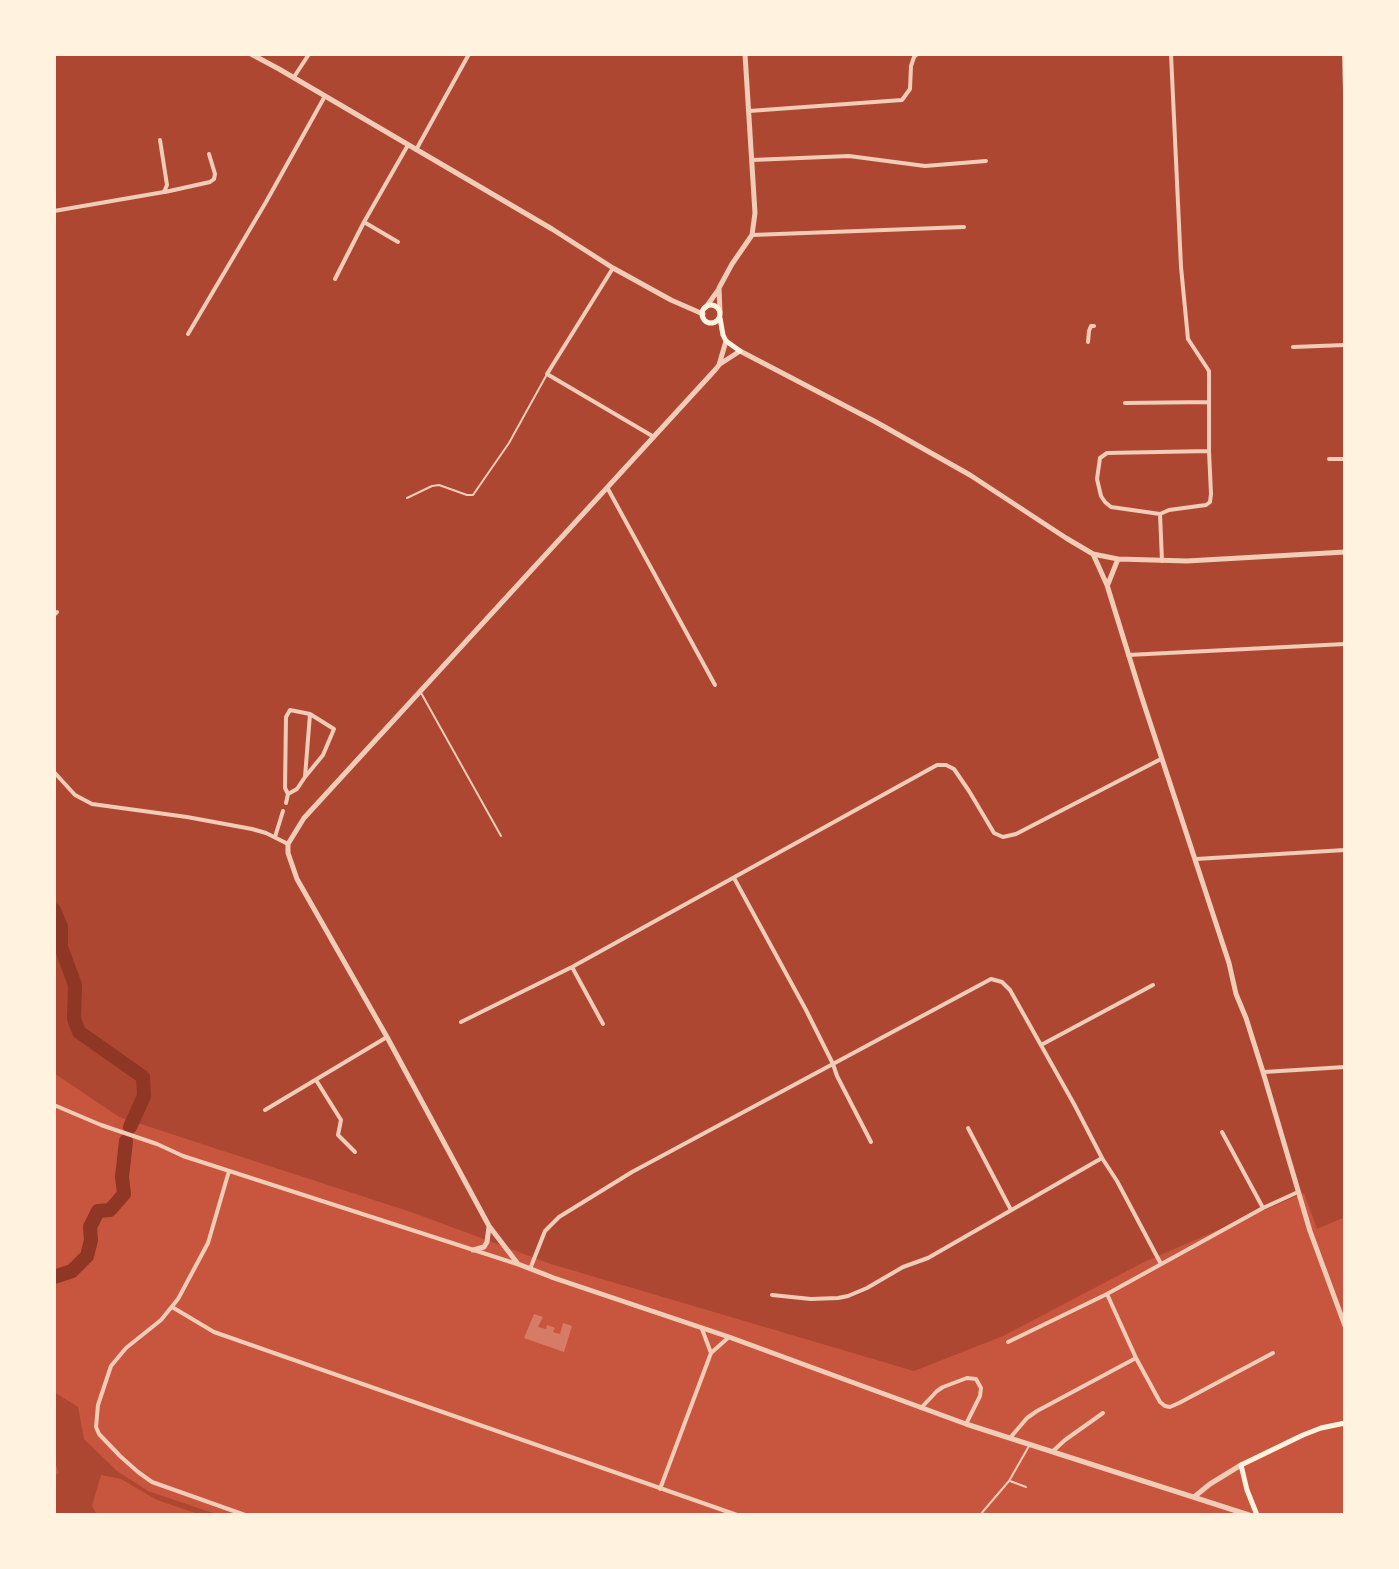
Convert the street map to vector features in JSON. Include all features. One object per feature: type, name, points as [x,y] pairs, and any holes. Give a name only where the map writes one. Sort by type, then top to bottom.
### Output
[{"type":"main road","points":[[725,338],[720,314],[715,306],[710,305],[704,310],[708,322],[725,338],[740,351]]},
{"type":"main road","points":[[708,322],[715,322],[720,314]]},
{"type":"main road","points":[[1257,1515],[1241,1465],[1303,1435],[1343,1424]]},
{"type":"street","points":[[251,54],[260,56],[613,268],[671,300],[704,310],[752,235],[755,213],[745,54]]},
{"type":"street","points":[[294,77],[309,54]]},
{"type":"street","points":[[416,150],[469,54]]},
{"type":"street","points":[[749,111],[902,100],[910,89],[911,66],[917,54]]},
{"type":"street","points":[[1171,54],[1181,267],[1188,339],[1209,371],[1210,502],[1160,514],[1111,507],[1101,496],[1097,479],[1100,458],[1107,453],[1209,451]]},
{"type":"street","points":[[1344,54],[1345,92]]},
{"type":"street","points":[[188,334],[325,96]]},
{"type":"street","points":[[160,140],[167,185],[163,193]]},
{"type":"street","points":[[335,279],[408,145]]},
{"type":"street","points":[[54,211],[210,182],[215,174],[209,154]]},
{"type":"street","points":[[752,160],[849,156],[925,166],[986,161]]},
{"type":"street","points":[[364,222],[398,242]]},
{"type":"street","points":[[752,235],[964,227]]},
{"type":"street","points":[[613,268],[547,374],[654,437]]},
{"type":"street","points":[[719,288],[720,314]]},
{"type":"street","points":[[1088,342],[1089,331],[1094,326]]},
{"type":"street","points":[[719,365],[725,338]]},
{"type":"street","points":[[1293,347],[1345,345]]},
{"type":"street","points":[[518,1264],[489,1226],[297,879],[288,844],[316,803],[719,365],[740,351],[970,475],[1093,554],[1118,559],[1162,561],[1345,552]]},
{"type":"street","points":[[1125,403],[1209,402]]},
{"type":"street","points":[[1329,459],[1345,459]]},
{"type":"street","points":[[608,489],[715,685]]},
{"type":"street","points":[[1160,514],[1162,561]]},
{"type":"street","points":[[1093,554],[1107,585],[1229,963],[1298,1192],[1345,1326]]},
{"type":"street","points":[[1107,585],[1118,559]]},
{"type":"street","points":[[1128,655],[1345,644]]},
{"type":"street","points":[[286,803],[286,717],[290,710],[310,714],[334,729],[323,755],[297,789],[288,794]]},
{"type":"street","points":[[305,777],[310,714]]},
{"type":"street","points":[[461,1022],[572,967],[937,765],[954,769],[994,833],[1003,837],[1016,834],[1161,759]]},
{"type":"street","points":[[54,772],[75,795],[92,804],[252,829],[288,844]]},
{"type":"street","points":[[275,837],[283,811]]},
{"type":"street","points":[[1194,859],[1345,850]]},
{"type":"street","points":[[734,878],[806,1010],[871,1142]]},
{"type":"street","points":[[572,967],[603,1024]]},
{"type":"street","points":[[530,1269],[545,1231],[559,1217],[632,1172],[991,979],[1007,984],[1161,1264]]},
{"type":"street","points":[[1041,1045],[1153,985]]},
{"type":"street","points":[[265,1110],[387,1037]]},
{"type":"street","points":[[1263,1072],[1345,1067]]},
{"type":"street","points":[[316,1080],[341,1120],[338,1135],[355,1152]]},
{"type":"street","points":[[54,1105],[183,1156],[518,1264],[966,1424],[1249,1515]]},
{"type":"street","points":[[968,1128],[1011,1210]]},
{"type":"street","points":[[1222,1132],[1263,1208]]},
{"type":"street","points":[[772,1295],[811,1299],[848,1296],[903,1267],[928,1258],[1102,1158]]},
{"type":"street","points":[[229,1171],[208,1243],[172,1307],[153,1328],[126,1348],[111,1366],[98,1405],[96,1427],[120,1456],[152,1482],[245,1515]]},
{"type":"street","points":[[1008,1342],[1107,1294],[1298,1192]]},
{"type":"street","points":[[473,1250],[484,1247],[489,1226]]},
{"type":"street","points":[[1107,1294],[1136,1358],[1165,1406],[1170,1407],[1273,1353]]},
{"type":"street","points":[[172,1307],[214,1332],[737,1515]]},
{"type":"street","points":[[702,1328],[711,1353]]},
{"type":"street","points":[[660,1489],[711,1353],[729,1337]]},
{"type":"street","points":[[1010,1438],[1037,1411],[1136,1358]]},
{"type":"street","points":[[921,1408],[943,1387],[967,1378],[976,1379],[981,1388],[980,1396],[966,1424]]},
{"type":"street","points":[[1052,1452],[1103,1413]]},
{"type":"street","points":[[1343,1424],[1345,1417]]},
{"type":"street","points":[[1193,1497],[1241,1465]]},
{"type":"lane","points":[[407,498],[439,485],[473,495],[509,443],[547,374]]},
{"type":"lane","points":[[420,690],[501,836]]},
{"type":"lane","points":[[980,1515],[1009,1481],[1030,1445]]},
{"type":"lane","points":[[1009,1481],[1026,1487]]},
{"type":"shaded area","points":[[54,54],[1345,54],[1345,1217],[1317,1229],[1304,1193],[1146,1261],[1003,1336],[914,1371],[551,1264],[414,1213],[119,1117],[54,1073]]},
{"type":"shaded area","points":[[54,1392],[78,1407],[84,1439],[117,1471],[148,1491],[219,1515],[201,1515],[157,1500],[121,1479],[101,1475],[92,1506],[97,1515],[54,1515],[54,1476],[59,1473],[54,1460]]},
{"type":"building","points":[[534,1314],[543,1317],[538,1327],[546,1329],[547,1325],[555,1328],[553,1332],[560,1334],[563,1323],[572,1326],[564,1352],[524,1338]]},
{"type":"waterway","points":[[54,910],[61,927],[61,947],[75,985],[74,1019],[79,1032],[143,1077],[144,1096],[130,1127]]},
{"type":"waterway","points":[[54,1277],[72,1271],[87,1256],[90,1227],[98,1211],[110,1210],[124,1194],[122,1177],[126,1141]]}]
